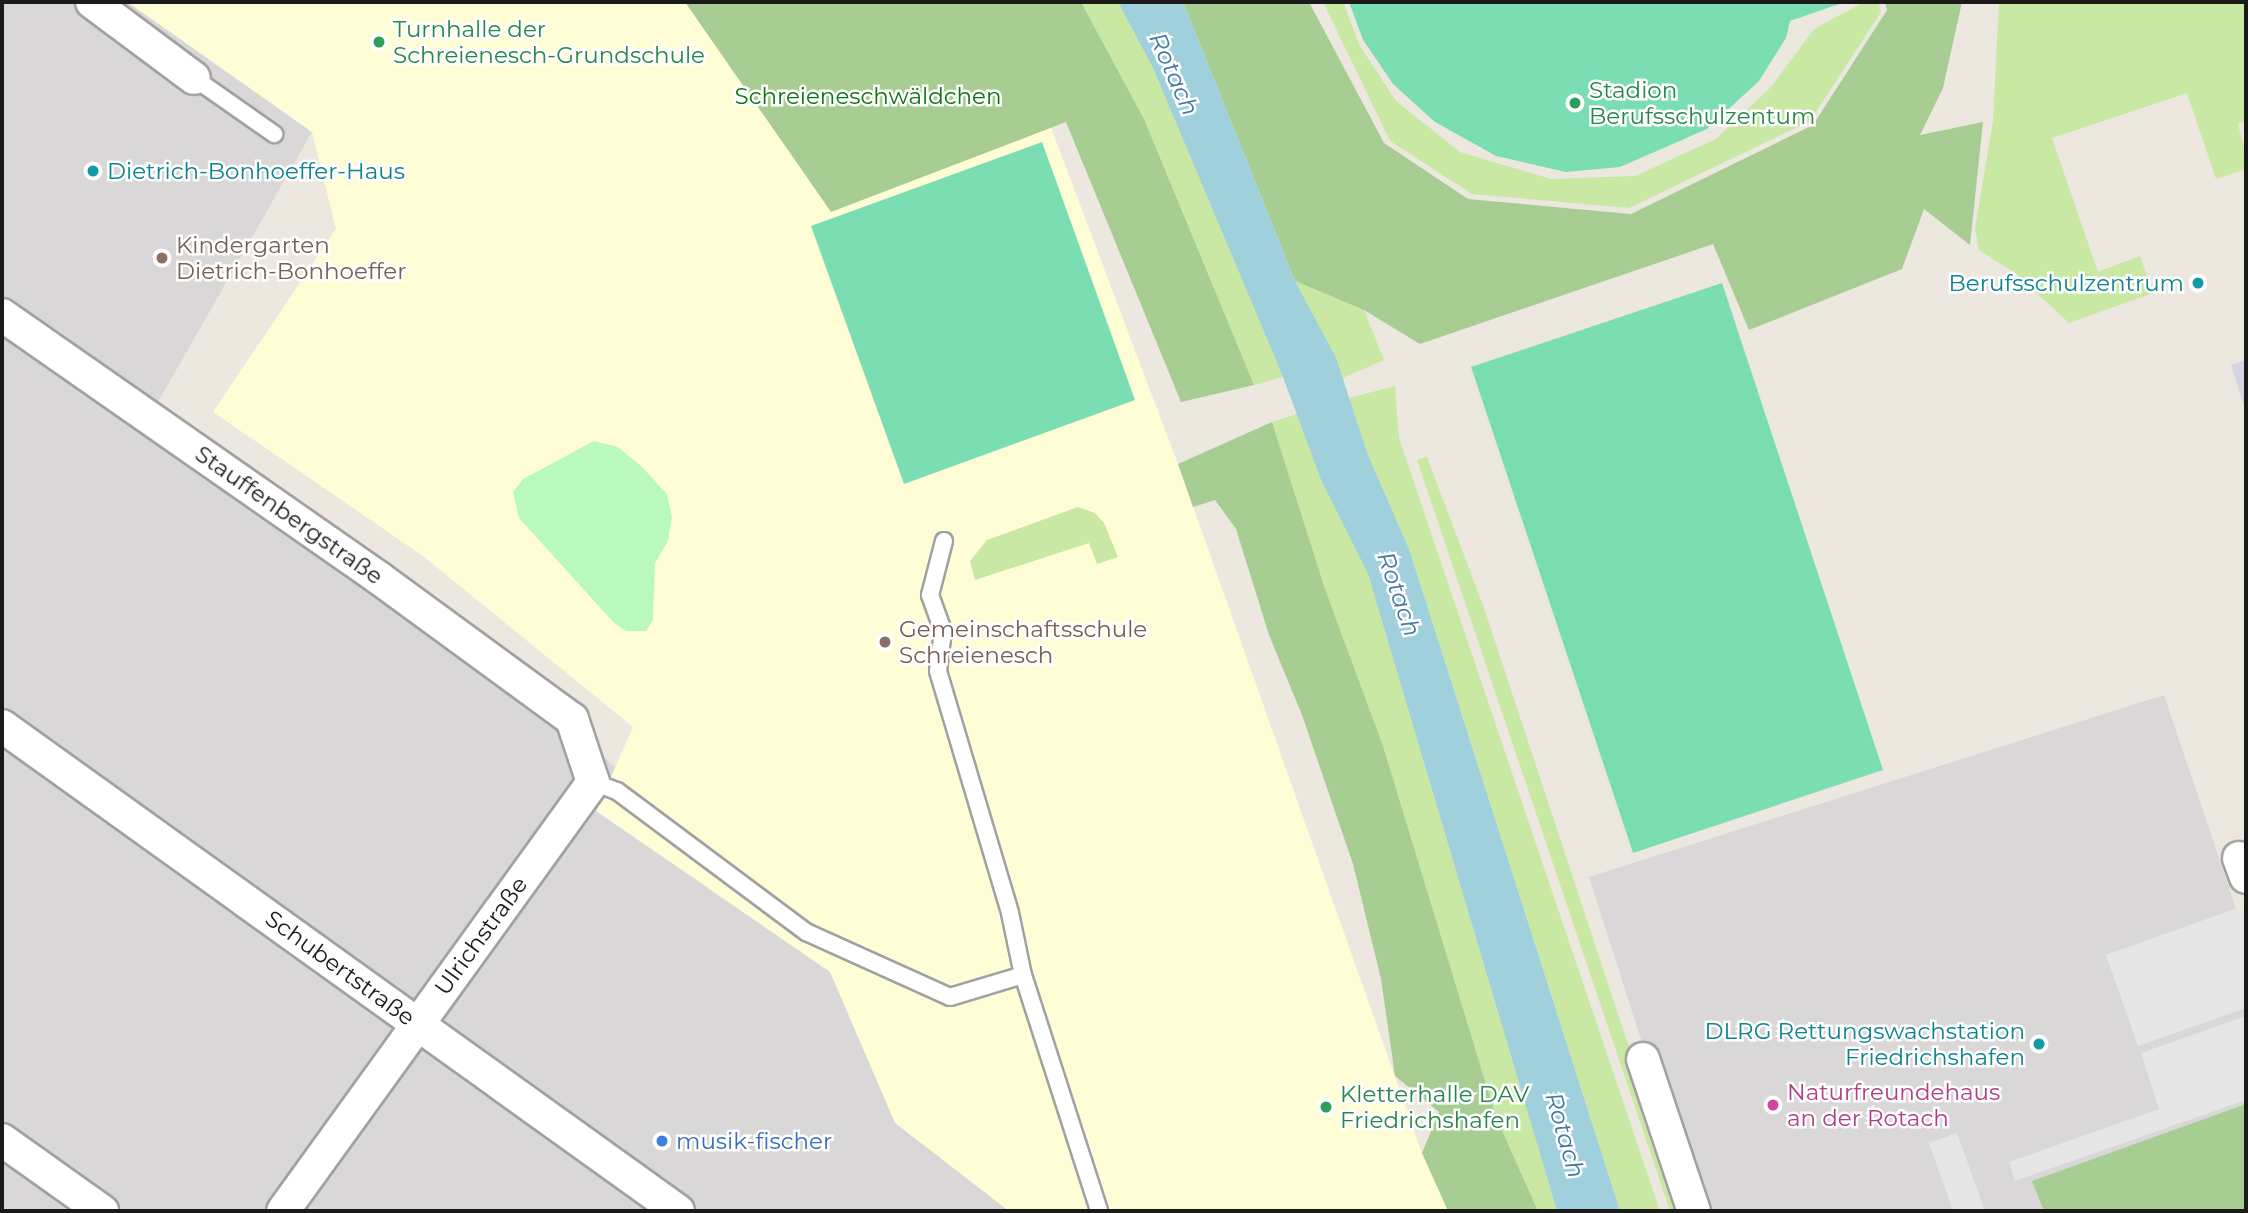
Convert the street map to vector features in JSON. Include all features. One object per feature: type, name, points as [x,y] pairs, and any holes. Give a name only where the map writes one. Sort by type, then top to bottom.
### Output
[{"type":"street","points":[[92,2],[194,78]]},
{"type":"street","name":"Stauffenbergstraße","points":[[2,315],[379,578],[572,719],[593,782]]},
{"type":"street","name":"Schubertstraße","points":[[2,726],[678,1211]]},
{"type":"street","name":"Ulrichstraße","points":[[283,1211],[593,782]]},
{"type":"street","points":[[1643,1059],[1694,1211]]},
{"type":"street","points":[[2,1140],[102,1211]]},
{"type":"lane","points":[[194,78],[274,134]]},
{"type":"lane","points":[[944,541],[930,595],[943,631],[938,671],[1010,913],[1023,975],[1098,1211]]},
{"type":"lane","points":[[593,782],[617,791],[806,932],[950,997],[1023,975]]},
{"type":"shaded area","points":[[2,2],[127,2],[312,132],[158,402],[919,1009],[967,1179],[1009,1211],[2,1211]]},
{"type":"shaded area","name":"Gemeinschaftsschule Schreienesch","points":[[128,2],[740,2],[1045,112],[1178,464],[1422,1153],[1448,1211],[1009,1211],[895,1123],[830,972],[596,811],[633,727],[423,556],[213,412],[336,229],[312,132]]},
{"type":"shaded area","points":[[2246,360],[2246,412],[2231,365]]},
{"type":"shaded area","points":[[2164,695],[2246,938],[2246,1211],[1696,1211],[1589,877]]},
{"type":"shaded area","points":[[2240,907],[2246,926],[2246,1008],[2138,1046],[2106,955]]},
{"type":"shaded area","points":[[2246,1016],[2246,1100],[2015,1181],[2009,1162],[2159,1109],[2141,1053]]},
{"type":"shaded area","points":[[1957,1133],[1985,1211],[1953,1211],[1929,1143]]},
{"type":"green space","name":"Schreieneschwäldchen","points":[[685,2],[1081,2],[1144,119],[1254,385],[1181,402],[1066,122],[831,212]]},
{"type":"green space","points":[[1081,2],[1118,2],[1153,68],[1283,377],[1254,385],[1144,119]]},
{"type":"green space","points":[[1183,2],[1309,2],[1384,143],[1468,199],[1631,214],[1813,125],[1887,10],[1885,2],[1962,2],[1943,88],[1920,135],[1983,122],[1970,245],[1924,209],[1902,269],[1749,330],[1713,244],[1420,344],[1364,310],[1295,281]]},
{"type":"green space","points":[[1323,2],[1343,2],[1360,46],[1396,101],[1460,152],[1551,179],[1635,176],[1716,139],[1771,87],[1814,29],[1864,2],[1878,2],[1881,12],[1810,121],[1629,208],[1472,194],[1390,141]]},
{"type":"green space","name":"Stadion Berufsschulzentum","points":[[1349,2],[1845,2],[1790,21],[1786,38],[1759,81],[1707,129],[1620,167],[1566,172],[1496,156],[1435,122],[1393,84],[1363,40]]},
{"type":"green space","points":[[1999,2],[2246,2],[2246,121],[2238,124],[2246,155],[2246,169],[2216,179],[2187,93],[2052,138],[2098,272],[2140,256],[2153,293],[2069,323],[2015,273],[1979,250],[1975,229],[1993,121]]},
{"type":"green space","points":[[1042,142],[1135,400],[904,484],[811,226]]},
{"type":"green space","points":[[1295,281],[1364,310],[1384,360],[1343,378]]},
{"type":"green space","points":[[1722,283],[1883,770],[1633,853],[1471,367]]},
{"type":"green space","points":[[1395,386],[1399,438],[1660,1211],[1620,1211],[1409,549],[1368,455],[1349,398]]},
{"type":"green space","points":[[1297,414],[1321,480],[1368,574],[1557,1211],[1538,1211],[1496,1117],[1383,746],[1325,589],[1272,422]]},
{"type":"green space","points":[[1272,422],[1325,589],[1383,746],[1496,1117],[1538,1211],[1448,1211],[1422,1153],[1439,1112],[1395,1076],[1381,979],[1353,864],[1302,715],[1269,635],[1236,529],[1215,500],[1193,507],[1178,464]]},
{"type":"green space","points":[[594,441],[618,447],[641,466],[667,494],[672,517],[668,541],[655,563],[653,620],[646,631],[626,631],[614,623],[519,518],[513,492],[523,479]]},
{"type":"green space","points":[[1427,457],[1484,608],[1683,1211],[1670,1211],[1417,460]]},
{"type":"green space","points":[[1078,507],[1095,513],[1104,523],[1118,557],[1097,564],[1089,543],[975,580],[970,561],[987,540]]},
{"type":"green space","points":[[2246,1104],[2246,1211],[2044,1211],[2032,1181]]},
{"type":"water","name":"Rotach","points":[[1118,2],[1183,2],[1295,281],[1336,358],[1368,455],[1409,549],[1620,1211],[1557,1211],[1368,574],[1321,480],[1283,377],[1153,68]]},
{"type":"place","name":"Turnhalle der Schreienesch-Grundschule","points":[[379,42]]},
{"type":"place","name":"Stadion Berufsschulzentum","points":[[1575,103]]},
{"type":"place","name":"Dietrich-Bonhoeffer-Haus","points":[[93,171]]},
{"type":"place","name":"Kindergarten Dietrich-Bonhoeffer","points":[[162,258]]},
{"type":"place","name":"Berufsschulzentrum","points":[[2198,283]]},
{"type":"place","name":"Gemeinschaftsschule Schreienesch","points":[[885,642]]},
{"type":"place","name":"DLRG Rettungswachstation Friedrichshafen","points":[[2039,1044]]},
{"type":"place","name":"Naturfreundehaus an der Rotach","points":[[1773,1105]]},
{"type":"place","name":"Kletterhalle DAV Friedrichshafen","points":[[1326,1107]]},
{"type":"place","name":"musik-fischer","points":[[662,1141]]}]
